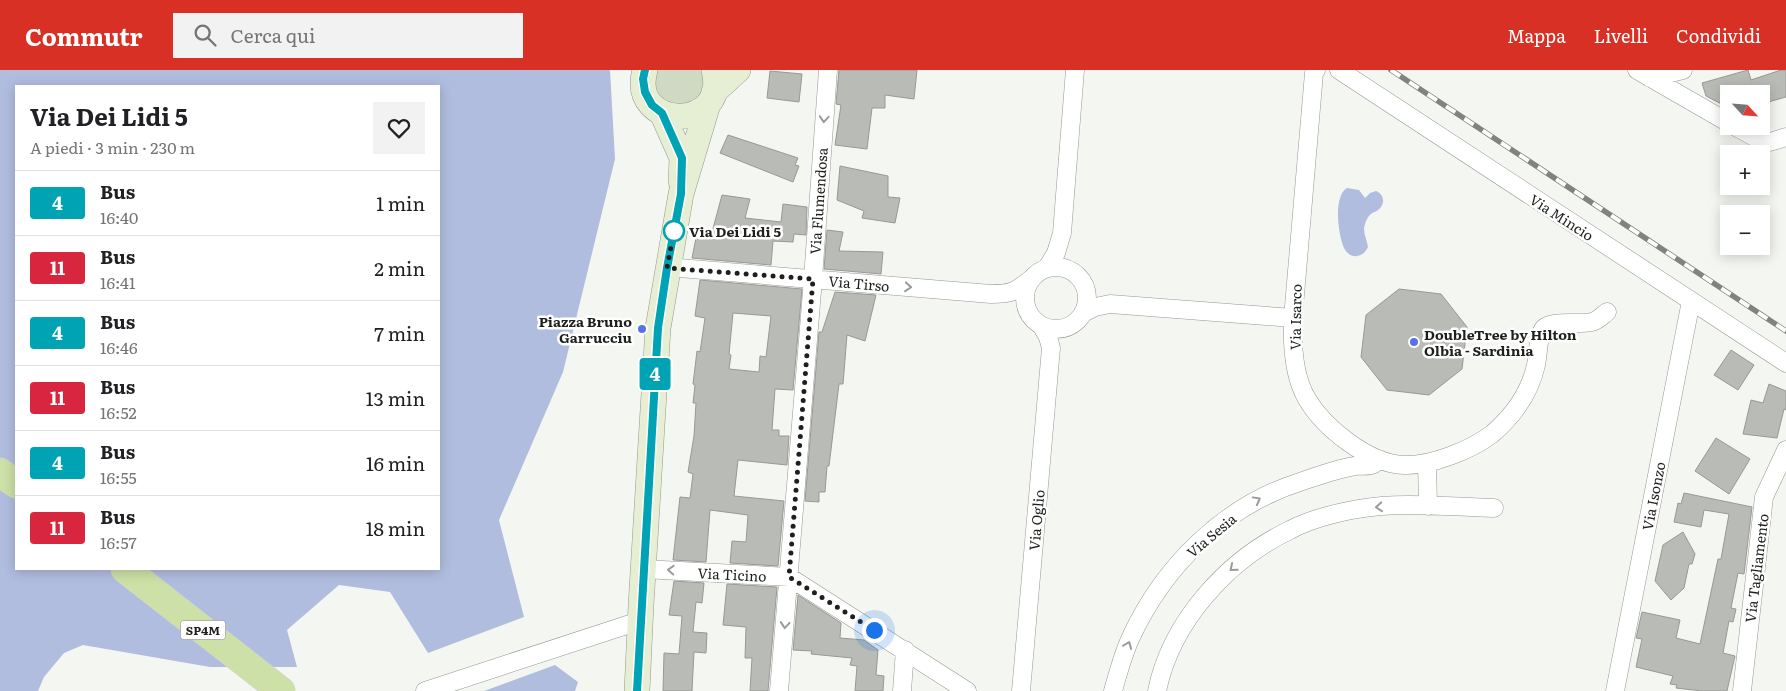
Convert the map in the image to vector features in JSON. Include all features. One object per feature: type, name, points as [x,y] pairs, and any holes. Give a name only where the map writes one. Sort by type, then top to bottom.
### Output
[{"type":"main road","points":[[645,70],[643,79],[645,92],[652,105],[662,113],[674,117],[693,115],[712,89],[738,70]]},
{"type":"main road","points":[[637,691],[658,328],[681,194],[712,89]]},
{"type":"main road","points":[[662,113],[682,158],[681,194]]},
{"type":"main road","points":[[0,472],[15,483]]},
{"type":"main road","name":"SP4M","points":[[125,570],[281,691]]},
{"type":"street","name":"Via Flumendosa","points":[[779,691],[828,70]]},
{"type":"street","points":[[1075,70],[1062,233],[1064,255],[1070,269],[1080,279],[1087,293],[1087,303],[1083,314]]},
{"type":"street","name":"Via Isarco","points":[[1316,70],[1314,73],[1292,343],[1299,380],[1306,398],[1321,417],[1340,435],[1358,449],[1379,459],[1403,465],[1427,463],[1473,446],[1492,434],[1516,409],[1528,388],[1536,366],[1540,334],[1544,328],[1552,324],[1593,322],[1607,312]]},
{"type":"street","name":"Via Mincio","points":[[1339,70],[1786,363]]},
{"type":"street","points":[[1643,74],[1683,70]]},
{"type":"street","points":[[1643,74],[1720,118]]},
{"type":"street","points":[[1751,135],[1760,140],[1770,142],[1786,137]]},
{"type":"street","points":[[1046,268],[1056,253],[1062,233]]},
{"type":"street","points":[[991,294],[1008,294],[1020,288],[1038,272],[1046,268],[1058,266],[1070,269]]},
{"type":"street","name":"Via Tirso","points":[[667,268],[991,294]]},
{"type":"street","points":[[1031,279],[1026,288],[1025,299],[1027,309],[1032,318],[1050,329],[1062,328],[1073,324],[1083,314],[1095,307],[1110,304]]},
{"type":"street","points":[[1087,293],[1098,300],[1110,304],[1293,318]]},
{"type":"street","points":[[991,294],[1015,301],[1027,309]]},
{"type":"street","name":"Via Isonzo","points":[[1615,691],[1691,301]]},
{"type":"street","points":[[1041,325],[1048,337],[1051,348]]},
{"type":"street","points":[[1051,348],[1062,328]]},
{"type":"street","name":"Via Oglio","points":[[1021,691],[1051,348]]},
{"type":"street","name":"Via Tagliamento","points":[[1742,691],[1764,497],[1786,450]]},
{"type":"street","name":"Via Sesia","points":[[1112,691],[1130,638],[1153,598],[1184,557],[1209,533],[1256,500],[1288,486],[1346,468],[1374,464],[1379,459]]},
{"type":"street","points":[[1427,463],[1428,506]]},
{"type":"street","points":[[1156,691],[1166,661],[1187,620],[1204,597],[1226,574],[1254,552],[1289,530],[1312,520],[1360,508],[1428,506],[1494,508]]},
{"type":"street","name":"Via Ticino","points":[[644,569],[789,577],[967,691]]},
{"type":"street","points":[[425,691],[633,623],[640,625]]},
{"type":"street","points":[[902,691],[905,650]]},
{"type":"green space","points":[[652,70],[706,70],[703,100],[666,109],[650,75]]},
{"type":"water","points":[[0,70],[610,70],[615,159],[563,372],[499,520],[524,617],[428,653],[390,592],[339,585],[287,630],[297,667],[210,667],[83,645],[64,653],[44,677],[38,691],[0,691]]},
{"type":"water","points":[[1347,188],[1359,190],[1365,198],[1370,193],[1376,191],[1381,194],[1383,199],[1381,208],[1370,215],[1364,227],[1368,247],[1366,251],[1356,256],[1347,252],[1344,248],[1340,234],[1338,207],[1343,192]]},
{"type":"water","points":[[555,665],[578,682],[575,691],[484,691]]},
{"type":"building","points":[[839,70],[917,70],[914,99],[885,95],[885,108],[872,108],[867,149],[835,145],[841,105],[836,104]]},
{"type":"building","points":[[1748,70],[1751,80],[1786,70],[1786,97],[1770,101],[1770,85],[1720,85],[1720,103],[1706,96],[1702,83]]},
{"type":"building","points":[[770,71],[802,74],[799,102],[767,98]]},
{"type":"building","points":[[728,135],[798,158],[795,165],[799,166],[793,182],[720,153]]},
{"type":"building","points":[[840,166],[888,176],[888,197],[900,198],[895,223],[862,218],[864,211],[837,200]]},
{"type":"building","points":[[722,195],[750,199],[745,218],[781,222],[783,204],[807,207],[806,235],[794,234],[793,242],[773,241],[771,265],[692,258],[697,233],[711,236]]},
{"type":"building","points":[[827,230],[843,232],[839,251],[883,252],[881,274],[824,269]]},
{"type":"building","points":[[700,280],[802,289],[793,390],[775,389],[772,430],[779,430],[779,436],[789,436],[787,465],[738,460],[734,496],[784,501],[778,566],[730,563],[732,541],[746,542],[748,515],[710,510],[706,562],[673,560],[680,497],[690,498],[693,474],[688,472],[694,436],[696,403],[693,403],[695,385],[693,384],[697,351],[700,352],[705,318],[695,316]],"holes":[[[733,313],[771,316],[766,357],[760,356],[759,372],[729,369]]]},
{"type":"building","name":"DoubleTree by Hilton Olbia - Sardinia","points":[[1399,289],[1441,294],[1467,327],[1462,369],[1429,395],[1387,390],[1361,357],[1366,315]]},
{"type":"building","points":[[835,292],[876,295],[865,341],[847,335],[843,384],[839,384],[825,492],[819,492],[819,502],[805,501],[819,332],[822,332]]},
{"type":"building","points":[[1731,350],[1754,365],[1738,390],[1714,375]]},
{"type":"building","points":[[1769,384],[1786,391],[1786,410],[1784,409],[1777,438],[1743,434],[1751,400],[1763,403]]},
{"type":"building","points":[[1716,438],[1750,459],[1729,494],[1695,471]]},
{"type":"building","points":[[1684,493],[1752,507],[1744,574],[1738,573],[1731,608],[1736,609],[1733,622],[1729,621],[1723,653],[1735,656],[1727,691],[1676,688],[1677,685],[1670,684],[1673,676],[1636,667],[1642,639],[1636,638],[1642,612],[1680,620],[1676,638],[1700,644],[1718,559],[1721,559],[1729,514],[1704,510],[1701,527],[1674,522],[1678,503],[1681,504]]},
{"type":"building","points":[[1683,532],[1695,554],[1692,564],[1689,564],[1684,588],[1671,600],[1655,581],[1663,545]]},
{"type":"building","points":[[674,581],[704,583],[702,603],[696,602],[693,632],[707,633],[706,653],[694,652],[692,691],[663,691],[664,653],[679,654],[682,616],[669,615]]},
{"type":"building","points":[[727,584],[777,587],[768,691],[750,691],[752,658],[745,658],[746,627],[723,625]]},
{"type":"building","points":[[798,595],[841,623],[840,638],[864,640],[878,650],[876,675],[884,676],[883,691],[855,691],[857,666],[850,665],[852,658],[811,654],[812,651],[793,650]]},
{"type":"railway","points":[[1391,70],[1786,331]]},
{"type":"bus line","name":"4","points":[[637,691],[658,328],[681,194],[682,158],[662,113],[652,105],[645,92],[643,79],[645,70]]},
{"type":"place","name":"Via Dei Lidi 5","points":[[674,231]]},
{"type":"place","name":"Piazza Bruno Garrucciu","points":[[642,329]]},
{"type":"place","name":"DoubleTree by Hilton Olbia - Sardinia","points":[[1414,342]]},
{"type":"route","points":[[674,231],[667,268],[813,279],[789,577],[874,630]]}]
